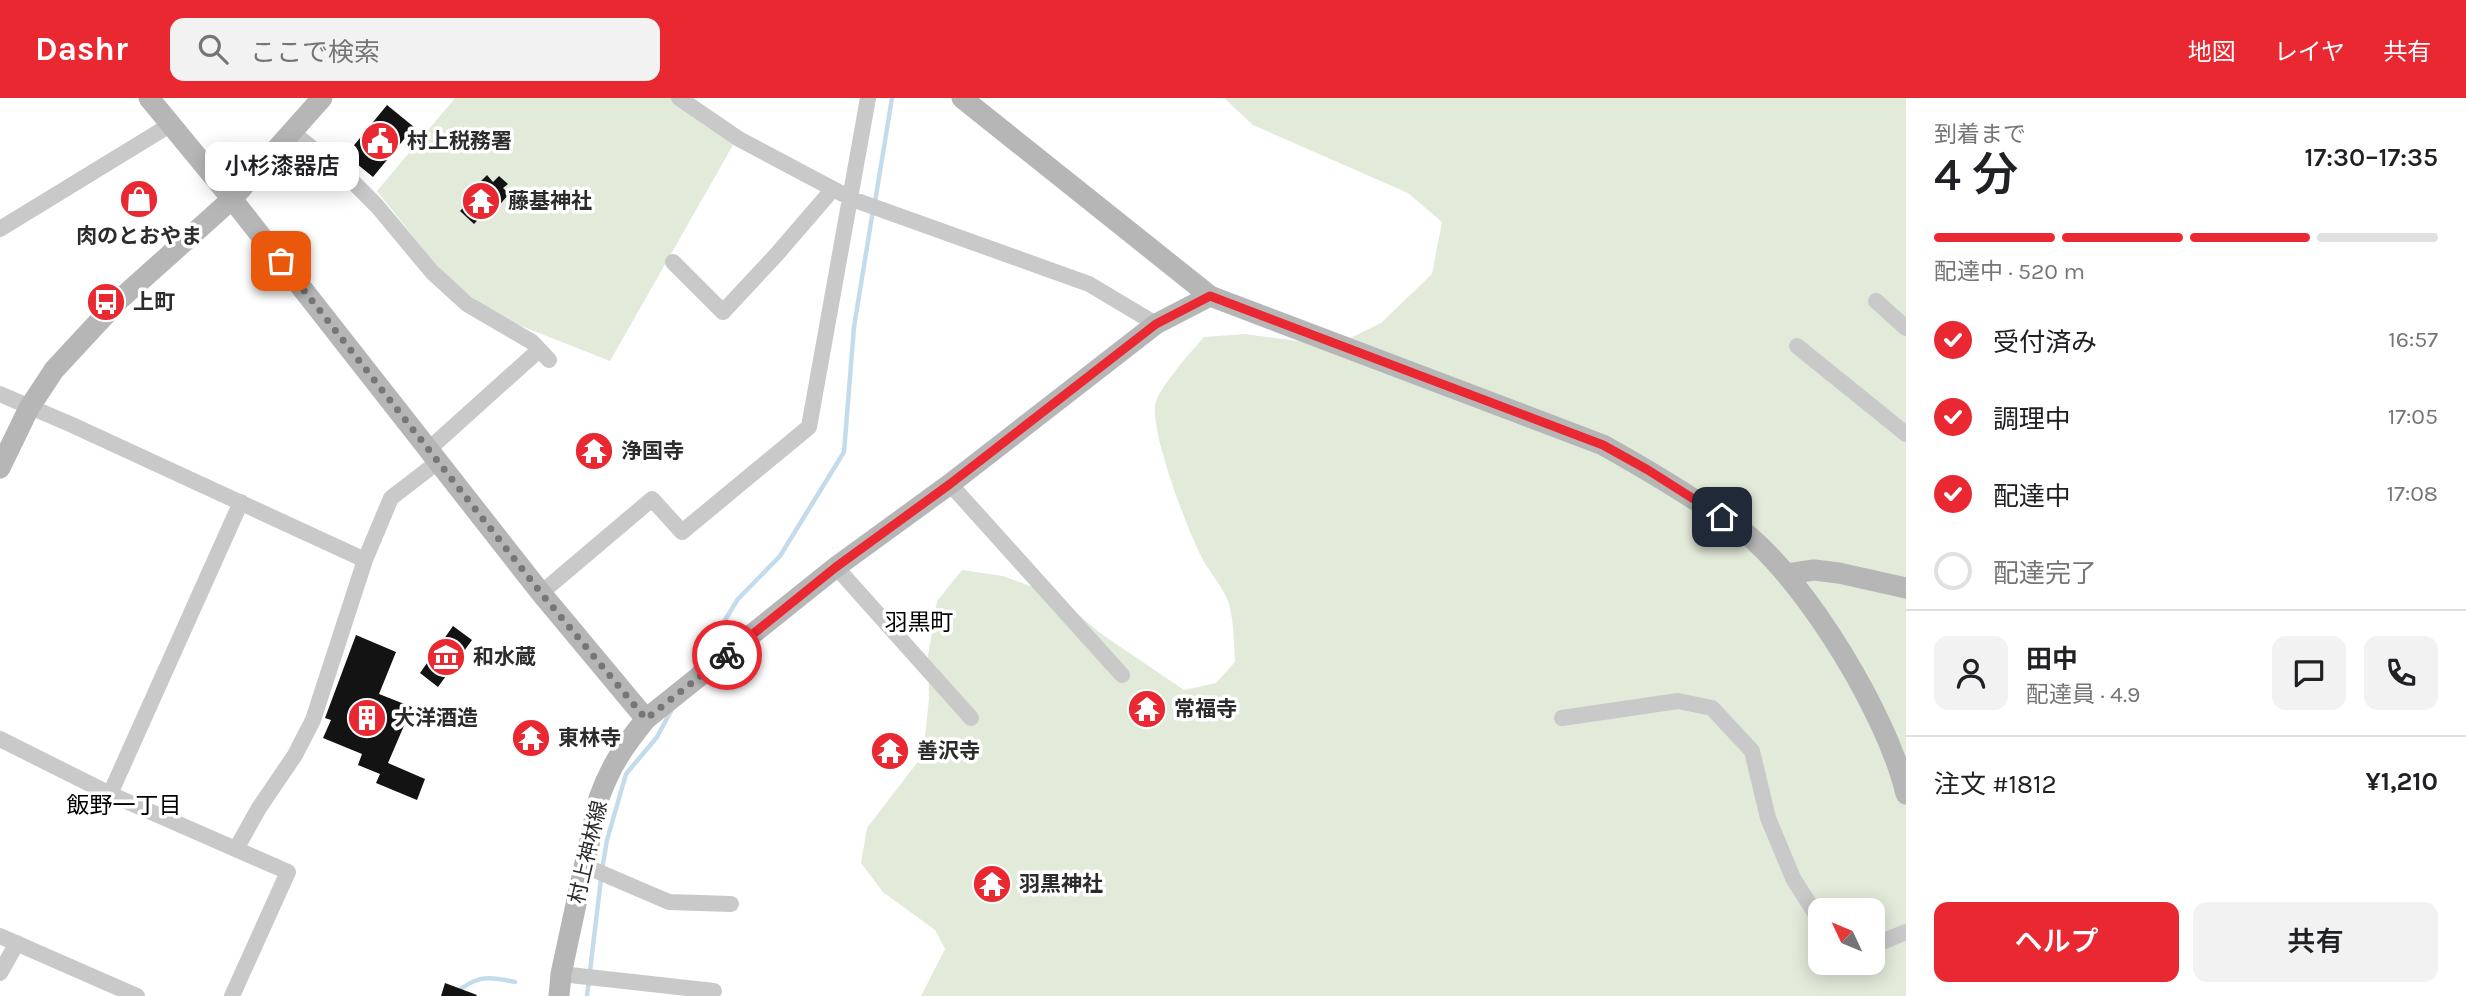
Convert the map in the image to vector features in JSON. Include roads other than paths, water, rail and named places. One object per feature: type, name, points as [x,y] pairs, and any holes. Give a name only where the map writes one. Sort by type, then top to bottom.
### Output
[{"type":"street","points":[[149,98],[232,199],[541,593],[646,719]]},
{"type":"street","points":[[0,468],[29,408],[54,370],[118,301],[232,199],[322,98]]},
{"type":"street","points":[[679,98],[739,139],[852,199],[1089,284],[1156,324]]},
{"type":"street","points":[[541,593],[652,499],[682,532],[809,427],[868,98]]},
{"type":"street","points":[[962,98],[1210,296],[1603,445],[1648,470],[1745,532],[1787,574],[1840,651],[1888,741],[1906,794]]},
{"type":"street","points":[[0,229],[170,125]]},
{"type":"street","points":[[236,849],[259,808],[295,755],[313,720],[365,560],[391,498],[544,355],[532,342],[467,304],[432,272],[377,206],[349,178],[292,132]]},
{"type":"street","points":[[673,262],[723,312],[832,189]]},
{"type":"street","name":"村上神林線","points":[[559,996],[561,974],[599,797],[609,770],[623,747],[646,719],[836,567],[950,484],[1156,324],[1210,296]]},
{"type":"street","points":[[1876,300],[1906,328]]},
{"type":"street","points":[[1797,346],[1906,434]]},
{"type":"street","points":[[0,394],[365,560]]},
{"type":"street","points":[[950,484],[1122,675]]},
{"type":"street","points":[[110,794],[241,502]]},
{"type":"street","points":[[836,567],[971,718]]},
{"type":"street","points":[[1787,574],[1826,571],[1905,584]]},
{"type":"street","points":[[1562,718],[1678,701],[1712,708],[1752,751],[1768,818],[1793,878],[1808,902]]},
{"type":"street","points":[[0,739],[110,794],[288,872],[232,996]]},
{"type":"street","points":[[585,866],[669,902],[731,904]]},
{"type":"street","points":[[1885,941],[1906,932]]},
{"type":"street","points":[[0,936],[137,996]]},
{"type":"street","points":[[0,973],[17,943]]},
{"type":"street","points":[[561,974],[714,991]]},
{"type":"waterway","points":[[875,202],[892,98]]},
{"type":"waterway","points":[[694,670],[738,599],[780,556],[844,452],[854,327],[873,210]]},
{"type":"waterway","points":[[602,870],[607,840],[626,774],[657,737],[671,711]]},
{"type":"waterway","points":[[587,996],[601,879]]},
{"type":"waterway","points":[[452,996],[467,984],[481,979],[496,978],[515,982]]},
{"type":"place","name":"村上税務署","points":[[380,141]]},
{"type":"place","name":"肉のとおやま","points":[[139,199]]},
{"type":"place","name":"藤基神社","points":[[481,201]]},
{"type":"place","name":"小杉漆器店","points":[[281,261]]},
{"type":"place","name":"上町","points":[[106,302]]},
{"type":"place","name":"浄国寺","points":[[594,451]]},
{"type":"place","name":"和水蔵","points":[[446,657]]},
{"type":"place","name":"常福寺","points":[[1147,709]]},
{"type":"place","name":"大洋酒造","points":[[367,718]]},
{"type":"place","name":"東林寺","points":[[531,738]]},
{"type":"place","name":"善沢寺","points":[[890,751]]},
{"type":"place","name":"羽黒神社","points":[[992,884]]},
{"type":"district","name":"羽黒町","points":[[919,622]]},
{"type":"district","name":"飯野一丁目","points":[[124,805]]}]
